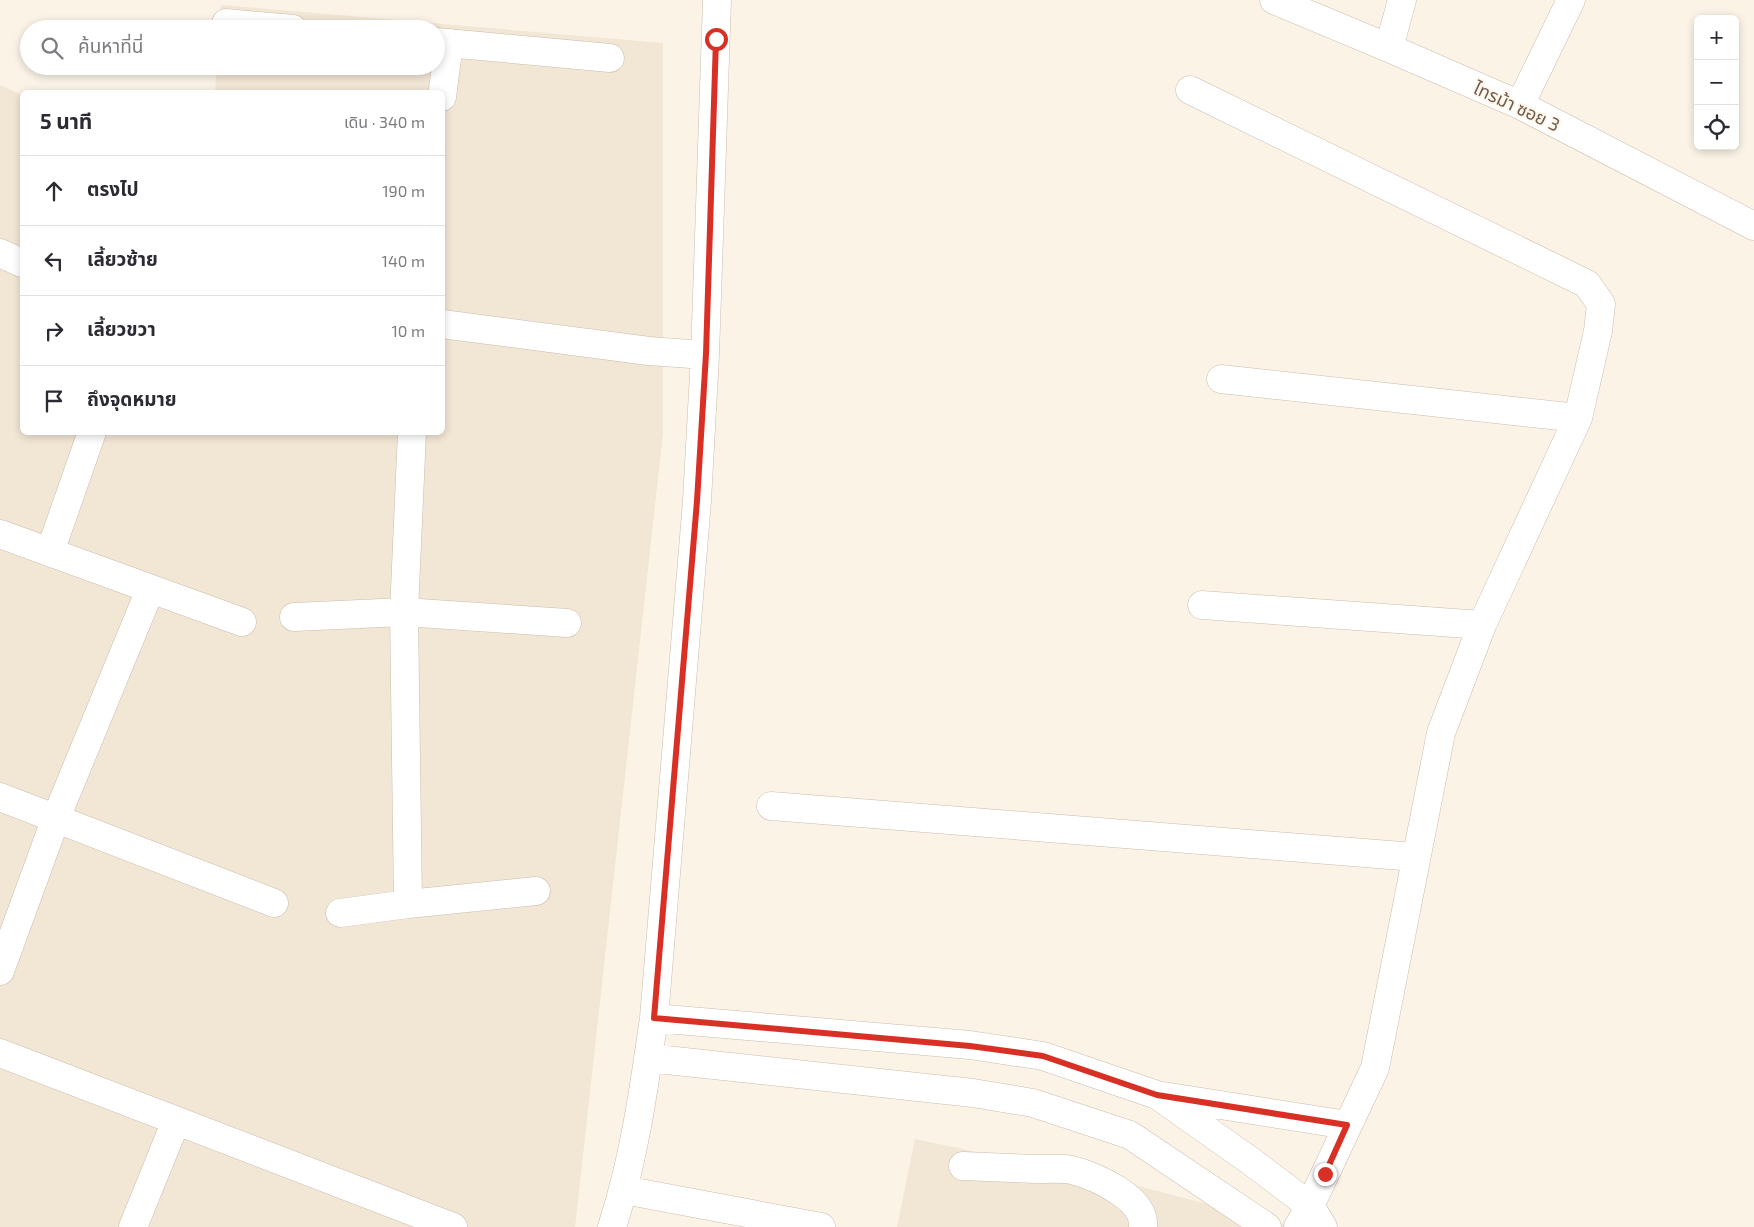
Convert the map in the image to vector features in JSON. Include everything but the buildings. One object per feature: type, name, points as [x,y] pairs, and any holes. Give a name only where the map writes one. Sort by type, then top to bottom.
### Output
[{"type":"street","points":[[612,1227],[624,1190],[654,1018],[696,511],[706,354],[717,0]]},
{"type":"street","name":"ไทรม้า ซอย 3","points":[[1274,0],[1520,105],[1754,226]]},
{"type":"street","points":[[1389,48],[1402,0]]},
{"type":"street","points":[[1520,105],[1571,0]]},
{"type":"street","points":[[445,42],[610,58]]},
{"type":"street","points":[[442,75],[442,90]]},
{"type":"street","points":[[1157,1095],[1252,1162],[1310,1220],[1347,1125],[1375,1068],[1415,857],[1441,733],[1482,625],[1578,418],[1598,331],[1601,304],[1587,284],[1190,90]]},
{"type":"street","points":[[0,253],[20,262]]},
{"type":"street","points":[[445,324],[649,351],[706,354]]},
{"type":"street","points":[[1221,379],[1578,418]]},
{"type":"street","points":[[50,552],[91,435]]},
{"type":"street","points":[[408,904],[404,612],[412,435]]},
{"type":"street","points":[[0,534],[242,622]]},
{"type":"street","points":[[0,971],[56,818],[150,590]]},
{"type":"street","points":[[1202,605],[1482,625]]},
{"type":"street","points":[[294,617],[404,612],[567,623]]},
{"type":"street","points":[[0,797],[274,903]]},
{"type":"street","points":[[771,806],[1415,857]]},
{"type":"street","points":[[340,914],[408,904],[536,891]]},
{"type":"street","points":[[654,1018],[970,1046],[1043,1056],[1157,1095],[1347,1125]]},
{"type":"street","points":[[0,1053],[453,1227]]},
{"type":"street","points":[[648,1058],[973,1093],[1033,1103],[1130,1135],[1267,1227]]},
{"type":"street","points":[[133,1227],[176,1121]]},
{"type":"street","points":[[963,1166],[1071,1170],[1092,1177],[1123,1194],[1138,1207],[1144,1224],[1143,1227]]},
{"type":"street","points":[[624,1190],[821,1227]]},
{"type":"shaded area","points":[[221,5],[395,20],[220,20]]},
{"type":"shaded area","points":[[445,24],[663,43],[663,433],[575,1227],[0,1227],[0,85],[20,94],[20,435],[445,435],[445,90],[215,90],[216,75],[445,75]]},
{"type":"shaded area","points":[[915,1139],[1134,1185],[1296,1227],[897,1227]]},
{"type":"route","points":[[716,39],[706,354],[697,501],[654,1018],[970,1046],[1043,1056],[1157,1095],[1347,1125],[1325,1174]]}]
